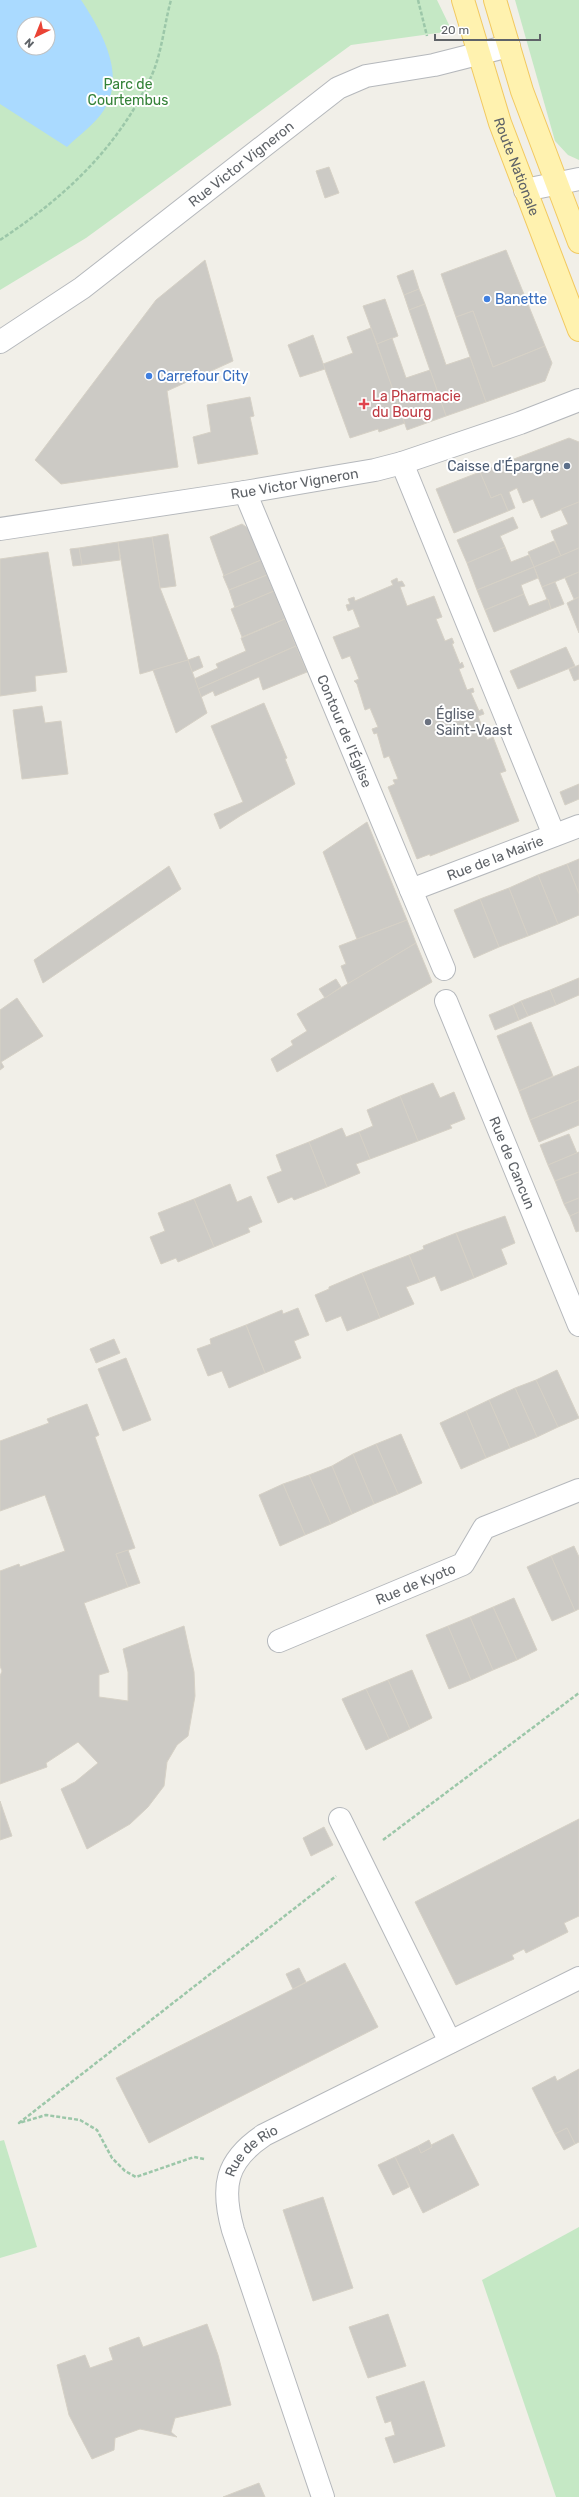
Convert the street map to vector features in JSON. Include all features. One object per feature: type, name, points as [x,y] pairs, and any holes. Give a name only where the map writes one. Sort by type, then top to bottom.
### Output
[{"type":"main road","name":"Route Nationale","points":[[463,0],[478,55],[500,123],[579,330]]},
{"type":"main road","points":[[495,0],[533,123],[579,242]]},
{"type":"street","name":"Rue Victor Vigneron","points":[[0,342],[82,288],[338,88],[366,76],[434,66],[509,46]]},
{"type":"street","points":[[525,190],[579,179]]},
{"type":"street","name":"Rue Victor Vigneron","points":[[0,529],[245,492],[402,463],[579,400]]},
{"type":"street","points":[[402,463],[554,835]]},
{"type":"street","name":"Contour de l'Église","points":[[245,492],[444,969]]},
{"type":"street","name":"Rue de la Mairie","points":[[411,890],[579,826]]},
{"type":"street","name":"Rue de Cancun","points":[[446,1001],[579,1325]]},
{"type":"street","name":"Rue de Kyoto","points":[[279,1641],[463,1564],[484,1528],[579,1490]]},
{"type":"street","points":[[340,1819],[450,2042]]},
{"type":"street","name":"Rue de Rio","points":[[323,2497],[227,2207],[226,2188],[229,2173],[249,2145],[264,2135],[579,1978]]},
{"type":"path","points":[[0,240],[30,220],[76,182],[107,149],[151,76],[170,0]]},
{"type":"path","points":[[418,0],[434,66]]},
{"type":"path","points":[[234,2165],[194,2157],[136,2177],[125,2171],[112,2158],[97,2130],[80,2120],[46,2115],[19,2123],[359,1858],[579,1693]]},
{"type":"green space","name":"Parc de Courtembus","points":[[0,0],[437,0],[452,31],[351,45],[86,238],[0,290]]},
{"type":"green space","points":[[515,0],[579,0],[579,160],[568,155],[555,141]]},
{"type":"green space","points":[[4,2140],[37,2247],[0,2258],[0,2141]]},
{"type":"green space","points":[[579,2227],[579,2497],[556,2497],[482,2280]]},
{"type":"water","points":[[0,0],[81,0],[103,39],[109,53],[112,68],[113,82],[110,96],[104,110],[100,115],[67,147],[0,104]]},
{"type":"building","points":[[329,167],[339,193],[325,198],[316,171]]},
{"type":"building","name":"Banette","points":[[506,250],[545,346],[493,367],[473,311],[456,317],[441,274]]},
{"type":"building","name":"Carrefour City","points":[[205,260],[233,361],[167,391],[178,467],[61,484],[35,460],[156,300]]},
{"type":"building","points":[[413,270],[419,289],[404,295],[397,276]]},
{"type":"building","points":[[419,289],[425,304],[409,310],[404,295]]},
{"type":"building","points":[[385,299],[398,336],[377,344],[363,306]]},
{"type":"building","points":[[425,304],[446,365],[470,357],[486,402],[446,416],[409,310]]},
{"type":"building","points":[[473,311],[493,367],[545,346],[552,363],[545,381],[486,402],[456,317]]},
{"type":"building","points":[[371,328],[405,423],[379,432],[378,429],[350,438],[323,364],[353,353],[347,337]]},
{"type":"building","points":[[313,335],[325,369],[300,377],[288,345]]},
{"type":"building","points":[[392,338],[406,378],[430,370],[446,416],[407,430],[377,344]]},
{"type":"building","points":[[250,397],[254,416],[250,417],[258,454],[198,464],[193,437],[211,432],[207,405]]},
{"type":"building","points":[[569,438],[579,442],[579,502],[541,518],[533,499],[523,503],[517,488],[509,492],[515,508],[508,511],[501,494],[491,498],[480,472]]},
{"type":"building","points":[[480,472],[491,498],[501,494],[508,511],[454,533],[436,489]]},
{"type":"building","points":[[579,502],[579,548],[561,556],[551,531],[568,524],[561,509]]},
{"type":"building","points":[[513,517],[518,528],[500,536],[505,547],[467,563],[457,540]]},
{"type":"building","points":[[242,524],[249,529],[261,560],[224,576],[210,537]]},
{"type":"building","points":[[168,534],[176,586],[160,588],[152,537]]},
{"type":"building","points":[[152,537],[160,588],[188,660],[140,674],[118,542]]},
{"type":"building","points":[[554,541],[561,556],[534,567],[528,552]]},
{"type":"building","points":[[118,542],[120,560],[82,565],[79,548]]},
{"type":"building","points":[[505,547],[511,562],[529,555],[534,567],[477,590],[467,563]]},
{"type":"building","points":[[79,548],[82,565],[73,566],[70,549]]},
{"type":"building","points":[[579,548],[579,572],[542,587],[534,567]]},
{"type":"building","points":[[48,552],[67,672],[35,676],[36,691],[0,696],[0,559]]},
{"type":"building","points":[[261,560],[267,575],[229,590],[223,576]]},
{"type":"building","points":[[534,567],[538,578],[521,585],[524,594],[485,610],[477,590]]},
{"type":"building","points":[[579,572],[579,597],[574,599],[565,578]]},
{"type":"building","points":[[267,575],[274,591],[235,608],[229,590]]},
{"type":"building","name":"Église Saint-Vaast","points":[[397,578],[398,582],[402,581],[405,586],[400,587],[407,606],[434,596],[442,617],[436,619],[445,641],[452,638],[454,643],[452,644],[460,664],[462,662],[464,667],[459,669],[467,690],[473,688],[474,692],[471,693],[479,711],[482,709],[484,714],[478,716],[487,740],[493,737],[506,771],[500,773],[519,821],[430,856],[430,854],[417,859],[388,787],[395,784],[393,780],[398,779],[389,756],[384,758],[377,733],[374,734],[372,729],[378,727],[370,708],[365,710],[357,684],[354,681],[359,679],[350,656],[342,659],[333,637],[360,627],[353,609],[348,611],[346,605],[350,604],[348,599],[354,597],[355,601],[393,585],[391,581]]},
{"type":"building","points":[[555,582],[564,604],[551,609],[542,587]]},
{"type":"building","points":[[274,591],[285,619],[242,637],[231,609]]},
{"type":"building","points":[[524,594],[529,606],[548,599],[551,609],[494,632],[485,610]]},
{"type":"building","points":[[579,597],[579,633],[567,603]]},
{"type":"building","points":[[285,619],[296,646],[198,689],[194,679],[218,668],[216,664],[246,651],[241,638]]},
{"type":"building","points":[[296,646],[307,672],[263,690],[259,677],[215,696],[213,691],[201,697],[198,689]]},
{"type":"building","points":[[566,647],[575,666],[518,689],[510,671]]},
{"type":"building","points":[[199,656],[203,667],[192,672],[188,660]]},
{"type":"building","points":[[188,660],[207,713],[176,733],[153,670]]},
{"type":"building","points":[[579,665],[579,679],[574,681],[569,669]]},
{"type":"building","points":[[264,703],[287,758],[285,759],[295,784],[220,829],[214,814],[243,802],[211,726]]},
{"type":"building","points":[[42,706],[45,723],[61,721],[68,774],[22,779],[13,710]]},
{"type":"building","points":[[579,784],[579,799],[565,805],[560,792]]},
{"type":"building","points":[[367,822],[407,920],[357,939],[323,852]]},
{"type":"building","points":[[579,859],[579,894],[567,864]]},
{"type":"building","points":[[567,864],[579,894],[579,915],[558,924],[538,875]]},
{"type":"building","points":[[169,866],[181,889],[43,983],[34,960]]},
{"type":"building","points":[[538,875],[558,924],[528,936],[509,888]]},
{"type":"building","points":[[509,888],[528,936],[499,947],[480,899]]},
{"type":"building","points":[[480,899],[499,947],[474,958],[454,910]]},
{"type":"building","points":[[407,920],[416,943],[348,984],[341,966],[346,964],[339,946]]},
{"type":"building","points":[[416,943],[432,982],[277,1072],[271,1059],[293,1045],[291,1041],[307,1031],[297,1014]]},
{"type":"building","points":[[579,978],[579,995],[556,1005],[550,990]]},
{"type":"building","points":[[336,979],[341,987],[325,998],[319,989]]},
{"type":"building","points":[[550,990],[556,1005],[528,1016],[521,1001]]},
{"type":"building","points":[[17,998],[43,1036],[1,1062],[4,1067],[0,1070],[0,1010]]},
{"type":"building","points":[[521,1001],[528,1016],[519,1020],[513,1005]]},
{"type":"building","points":[[513,1005],[519,1020],[495,1030],[489,1015]]},
{"type":"building","points":[[531,1022],[553,1076],[519,1091],[497,1036]]},
{"type":"building","points":[[579,1066],[579,1100],[530,1120],[519,1091]]},
{"type":"building","points":[[433,1083],[440,1098],[454,1092],[465,1119],[450,1125],[452,1128],[418,1141],[400,1096]]},
{"type":"building","points":[[400,1096],[418,1141],[370,1159],[359,1132],[373,1126],[367,1110]]},
{"type":"building","points":[[579,1100],[579,1125],[539,1142],[530,1120]]},
{"type":"building","points":[[342,1128],[346,1137],[359,1132],[370,1159],[356,1164],[360,1173],[327,1187],[309,1142]]},
{"type":"building","points":[[569,1134],[577,1153],[548,1165],[540,1145]]},
{"type":"building","points":[[309,1142],[327,1187],[294,1200],[292,1197],[278,1203],[267,1177],[282,1171],[276,1155]]},
{"type":"building","points":[[579,1152],[579,1172],[555,1181],[548,1165]]},
{"type":"building","points":[[579,1172],[579,1198],[564,1204],[555,1181]]},
{"type":"building","points":[[230,1184],[237,1202],[251,1196],[262,1222],[248,1228],[250,1232],[214,1247],[194,1199]]},
{"type":"building","points":[[579,1198],[579,1212],[570,1216],[564,1204]]},
{"type":"building","points":[[194,1199],[214,1247],[178,1262],[176,1258],[161,1264],[150,1237],[165,1231],[158,1213]]},
{"type":"building","points":[[579,1212],[579,1231],[576,1232],[570,1216]]},
{"type":"building","points":[[505,1216],[515,1243],[501,1249],[507,1264],[474,1278],[456,1233]]},
{"type":"building","points":[[456,1233],[474,1278],[441,1291],[435,1276],[420,1282],[409,1255],[424,1249],[423,1246]]},
{"type":"building","points":[[409,1255],[420,1282],[406,1287],[414,1304],[380,1318],[362,1273]]},
{"type":"building","points":[[362,1273],[380,1318],[347,1331],[341,1316],[326,1322],[315,1295],[329,1289],[329,1287]]},
{"type":"building","points":[[298,1308],[309,1335],[294,1341],[301,1358],[265,1373],[246,1325],[282,1310],[283,1314]]},
{"type":"building","points":[[246,1325],[265,1373],[229,1388],[222,1371],[208,1376],[197,1349],[211,1344],[210,1339]]},
{"type":"building","points":[[114,1339],[120,1353],[96,1363],[90,1349]]},
{"type":"building","points":[[126,1358],[151,1420],[123,1431],[98,1369]]},
{"type":"building","points":[[557,1370],[579,1418],[558,1427],[536,1380]]},
{"type":"building","points":[[536,1380],[558,1427],[537,1437],[515,1388]]},
{"type":"building","points":[[515,1388],[537,1437],[510,1448],[489,1400]]},
{"type":"building","points":[[489,1400],[510,1448],[486,1458],[466,1411]]},
{"type":"building","points":[[87,1404],[99,1435],[95,1437],[135,1548],[116,1554],[128,1587],[84,1603],[109,1672],[99,1675],[99,1697],[128,1701],[128,1672],[123,1649],[184,1626],[194,1672],[195,1696],[188,1736],[177,1745],[167,1762],[164,1786],[148,1807],[130,1824],[87,1849],[61,1789],[75,1782],[98,1763],[78,1742],[46,1763],[47,1767],[0,1784],[0,1676],[2,1671],[0,1666],[0,1571],[19,1564],[20,1567],[65,1551],[45,1495],[0,1511],[0,1441],[49,1423],[47,1419]]},
{"type":"building","points":[[466,1411],[486,1458],[461,1469],[440,1423]]},
{"type":"building","points":[[401,1434],[422,1483],[398,1494],[376,1444]]},
{"type":"building","points":[[376,1444],[398,1494],[374,1504],[353,1454]]},
{"type":"building","points":[[353,1454],[374,1504],[352,1514],[332,1466]]},
{"type":"building","points":[[332,1466],[352,1514],[331,1524],[309,1475]]},
{"type":"building","points":[[309,1475],[331,1524],[305,1535],[283,1484]]},
{"type":"building","points":[[283,1484],[305,1535],[280,1546],[259,1495]]},
{"type":"building","points":[[574,1546],[579,1557],[579,1609],[575,1611],[551,1556]]},
{"type":"building","points":[[128,1550],[140,1583],[128,1587],[116,1554]]},
{"type":"building","points":[[551,1556],[575,1611],[552,1621],[527,1567]]},
{"type":"building","points":[[514,1598],[537,1650],[517,1660],[493,1607]]},
{"type":"building","points":[[493,1607],[517,1660],[493,1670],[470,1617]]},
{"type":"building","points":[[470,1617],[493,1670],[471,1680],[448,1626]]},
{"type":"building","points":[[448,1626],[471,1680],[449,1689],[426,1635]]},
{"type":"building","points":[[412,1670],[432,1718],[410,1729],[388,1680]]},
{"type":"building","points":[[388,1680],[410,1729],[389,1739],[366,1689]]},
{"type":"building","points":[[366,1689],[389,1739],[366,1750],[342,1699]]},
{"type":"building","points":[[0,1801],[12,1836],[0,1840]]},
{"type":"building","points":[[579,1819],[579,1916],[564,1923],[568,1932],[526,1953],[524,1949],[512,1955],[514,1959],[456,1985],[415,1902]]},
{"type":"building","points":[[324,1827],[333,1845],[311,1856],[303,1838]]},
{"type":"building","points":[[345,1963],[378,2027],[149,2143],[116,2078]]},
{"type":"building","points":[[299,1968],[306,1982],[293,1989],[286,1974]]},
{"type":"building","points":[[579,2069],[579,2142],[575,2144],[567,2128],[555,2134],[532,2088],[555,2076],[557,2081]]},
{"type":"building","points":[[567,2128],[575,2144],[564,2150],[555,2134]]},
{"type":"building","points":[[453,2134],[479,2185],[423,2213],[395,2157],[418,2146],[421,2153],[432,2147],[431,2145]]},
{"type":"building","points":[[429,2140],[432,2147],[421,2153],[418,2146]]},
{"type":"building","points":[[395,2157],[409,2187],[393,2195],[378,2165]]},
{"type":"building","points":[[323,2197],[353,2288],[313,2301],[283,2210]]},
{"type":"building","points":[[388,2314],[406,2366],[368,2378],[349,2327]]},
{"type":"building","points":[[207,2324],[218,2355],[231,2405],[175,2418],[171,2432],[177,2437],[140,2429],[115,2438],[114,2450],[92,2459],[69,2415],[57,2365],[85,2355],[90,2368],[113,2360],[109,2348],[139,2337],[143,2347]]},
{"type":"building","points":[[424,2381],[445,2446],[394,2463],[385,2438],[395,2435],[391,2421],[385,2423],[376,2397]]},
{"type":"building","points":[[259,2483],[265,2497],[223,2497]]},
{"type":"place","name":"Banette","points":[[487,299]]},
{"type":"place","name":"Carrefour City","points":[[149,376]]},
{"type":"place","name":"La Pharmacie du Bourg","points":[[364,404]]},
{"type":"place","name":"Caisse d'Épargne","points":[[567,466]]},
{"type":"place","name":"Église Saint-Vaast","points":[[428,722]]}]
